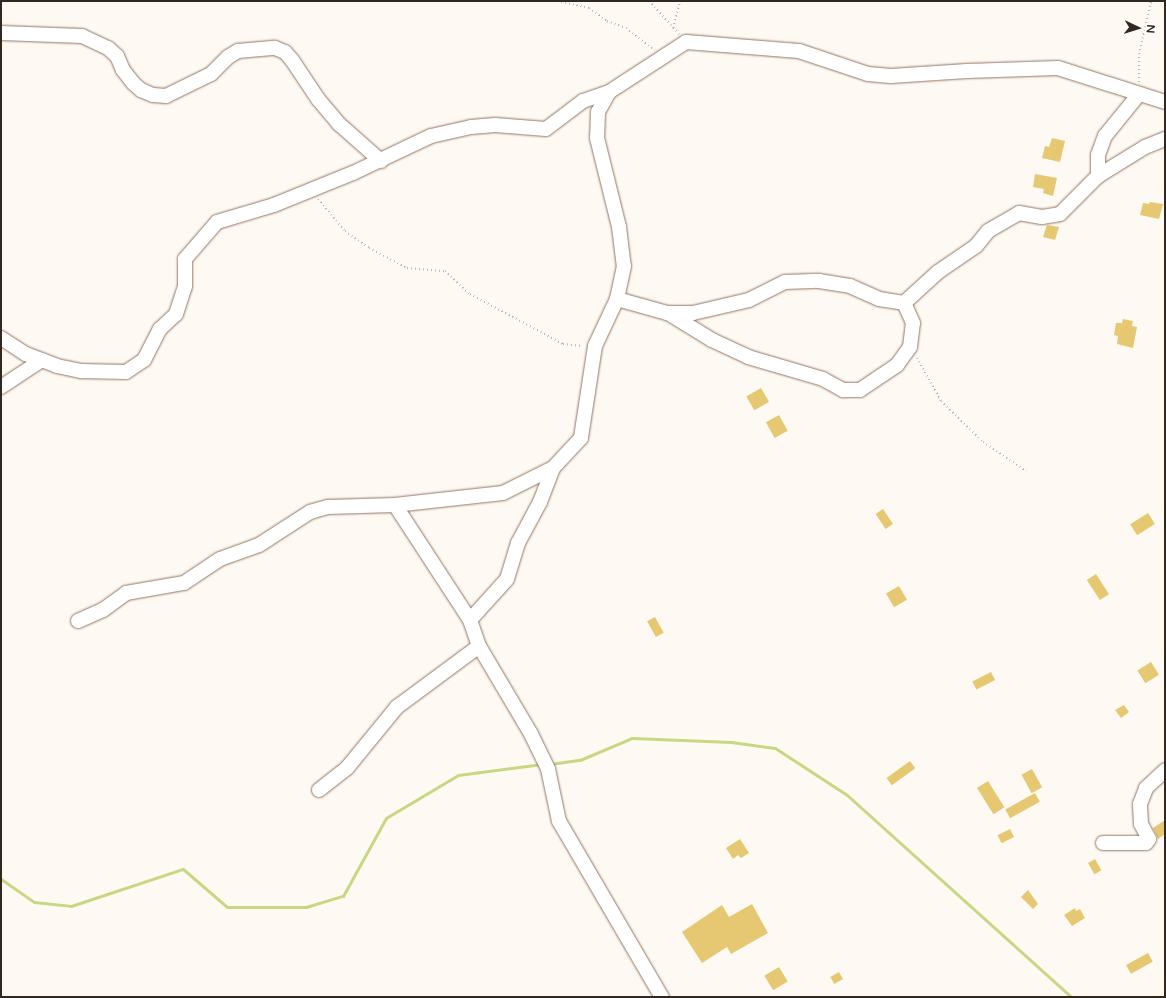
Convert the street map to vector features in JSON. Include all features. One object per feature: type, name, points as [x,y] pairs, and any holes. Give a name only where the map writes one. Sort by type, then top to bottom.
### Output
[{"type":"street","points":[[1,33],[82,36],[113,52],[123,70],[141,90],[153,95],[166,96],[211,74],[238,51],[275,48],[285,52],[292,60],[318,100],[339,124],[381,161]]},
{"type":"street","points":[[1,338],[26,354],[81,371],[126,372],[135,368],[144,360],[160,329],[176,314],[185,286],[185,259],[217,222],[274,205],[309,189],[381,161],[432,136],[471,127],[515,125],[546,129],[583,101],[609,92],[658,62],[686,42],[799,51],[868,74],[891,76],[967,71],[1058,68],[1165,102]]},
{"type":"street","points":[[78,621],[104,610],[126,593],[140,588],[184,582],[220,559],[259,545],[310,512],[328,507],[395,505],[503,493],[553,468],[581,438],[595,346],[617,299],[624,266],[619,227],[597,138],[598,112],[609,92]]},
{"type":"street","points":[[1098,176],[1098,155],[1105,136],[1139,94]]},
{"type":"street","points":[[904,303],[938,272],[976,246],[988,231],[1019,213],[1042,217],[1060,214],[1098,176],[1145,147],[1165,139]]},
{"type":"street","points":[[667,313],[692,313],[749,300],[785,282],[818,281],[850,286],[879,299],[904,303]]},
{"type":"street","points":[[617,299],[667,313],[712,340],[748,357],[824,379],[843,390],[860,390],[879,379],[897,365],[910,347],[913,324],[904,303]]},
{"type":"street","points":[[1,387],[42,360]]},
{"type":"street","points":[[470,620],[507,579],[518,543],[540,502],[553,468]]},
{"type":"street","points":[[395,505],[470,620],[480,646],[531,734],[548,769],[559,822],[662,997]]},
{"type":"street","points":[[319,790],[347,768],[397,707],[480,646]]},
{"type":"street","points":[[1103,843],[1146,843],[1149,839],[1141,824],[1140,804],[1146,788],[1165,770]]},
{"type":"path","points":[[557,1],[590,8],[607,21],[626,28],[658,54],[658,62]]},
{"type":"path","points":[[649,1],[662,14],[673,30],[686,42]]},
{"type":"path","points":[[673,30],[680,1]]},
{"type":"path","points":[[1139,94],[1139,54],[1151,1]]},
{"type":"path","points":[[309,189],[345,231],[369,248],[408,268],[445,271],[470,294],[563,344],[595,346]]},
{"type":"path","points":[[910,347],[941,401],[983,442],[1026,471]]},
{"type":"building","points":[[1052,138],[1065,141],[1060,162],[1042,158],[1045,146],[1049,147]]},
{"type":"building","points":[[1035,174],[1057,178],[1053,196],[1043,193],[1044,189],[1033,187]]},
{"type":"building","points":[[1150,202],[1163,204],[1159,219],[1140,215],[1143,203],[1149,204]]},
{"type":"building","points":[[1047,225],[1059,227],[1055,240],[1043,237]]},
{"type":"building","points":[[1123,319],[1133,321],[1132,326],[1137,327],[1133,348],[1117,344],[1118,336],[1114,335],[1116,323],[1122,323]]},
{"type":"building","points":[[761,388],[769,402],[754,410],[746,397]]},
{"type":"building","points":[[779,415],[788,431],[775,438],[766,422]]},
{"type":"building","points":[[883,509],[893,524],[886,529],[876,514]]},
{"type":"building","points":[[1148,513],[1155,524],[1137,535],[1130,524]]},
{"type":"building","points":[[1096,574],[1109,594],[1100,600],[1087,580]]},
{"type":"building","points":[[899,586],[907,600],[894,607],[886,594]]},
{"type":"building","points":[[655,617],[664,633],[656,637],[647,621]]},
{"type":"building","points":[[1151,662],[1159,675],[1145,683],[1137,670]]},
{"type":"building","points":[[991,672],[995,680],[976,690],[972,682]]},
{"type":"building","points":[[1124,705],[1129,712],[1121,718],[1115,710]]},
{"type":"building","points":[[910,761],[915,768],[892,785],[887,778]]},
{"type":"building","points":[[1032,769],[1042,787],[1032,793],[1022,775]]},
{"type":"building","points":[[988,781],[1004,807],[993,814],[977,788]]},
{"type":"building","points":[[1035,793],[1040,802],[1010,818],[1005,809]]},
{"type":"building","points":[[1165,820],[1165,834],[1158,839],[1153,828]]},
{"type":"building","points":[[1010,829],[1014,837],[1002,843],[998,835]]},
{"type":"building","points":[[740,839],[749,853],[741,858],[738,855],[733,859],[726,848]]},
{"type":"building","points":[[1095,859],[1101,870],[1094,874],[1088,863]]},
{"type":"building","points":[[1028,890],[1038,904],[1033,909],[1021,897]]},
{"type":"building","points":[[752,904],[768,933],[731,954],[727,947],[702,963],[682,932],[722,905],[729,917]]},
{"type":"building","points":[[1075,908],[1076,911],[1080,909],[1085,918],[1072,926],[1064,915]]},
{"type":"building","points":[[1148,953],[1153,962],[1131,974],[1126,965]]},
{"type":"building","points":[[779,967],[788,982],[773,990],[764,976]]},
{"type":"building","points":[[839,972],[843,979],[834,984],[830,977]]},
{"type":"waterway","points":[[550,764],[580,760],[632,738],[731,742],[775,748],[847,795],[1071,997]]},
{"type":"waterway","points":[[1,879],[34,902],[71,906],[183,869],[227,907],[306,907],[343,896],[386,818],[458,775],[542,764]]}]
